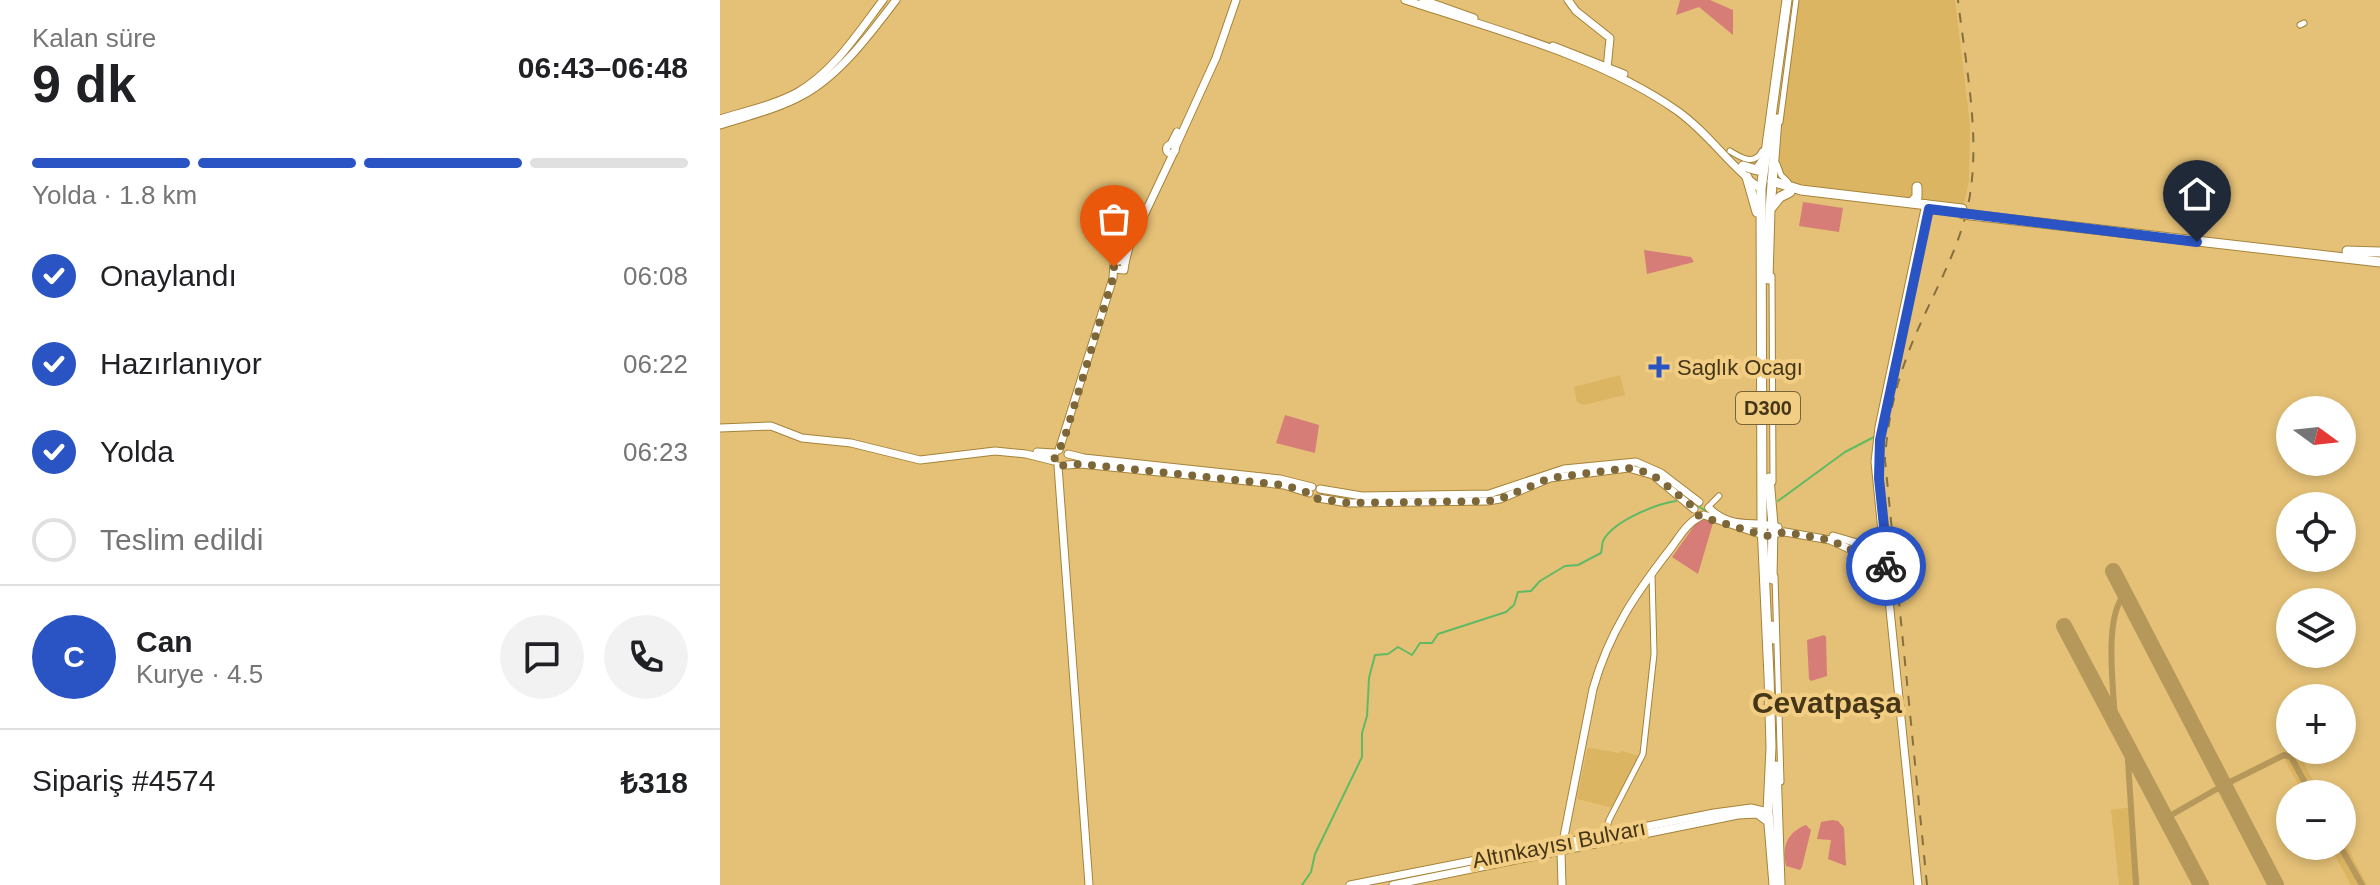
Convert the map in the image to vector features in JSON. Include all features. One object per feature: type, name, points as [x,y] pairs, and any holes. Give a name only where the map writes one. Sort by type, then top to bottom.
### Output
[{"type":"highway","name":"D300","points":[[1777,884],[1770,718],[1770,210],[1767,151],[1790,0]]},
{"type":"highway","name":"D300","points":[[1777,884],[1771,857],[1772,571],[1763,476],[1761,226],[1790,0]]},
{"type":"highway","points":[[1769,248],[1764,239],[1775,116],[1773,108]]},
{"type":"highway","points":[[1743,166],[1757,170],[1767,151]]},
{"type":"highway","points":[[1767,183],[1777,157]]},
{"type":"highway","points":[[1747,177],[1761,226],[1759,240]]},
{"type":"highway","points":[[1767,183],[1791,192],[2380,262]]},
{"type":"highway","points":[[1912,202],[1917,197],[1917,187]]},
{"type":"highway","points":[[1770,210],[1791,192],[1928,206]]},
{"type":"highway","points":[[1966,212],[2219,240],[2380,252]]},
{"type":"main road","points":[[720,122],[792,100],[813,89],[845,60],[896,0]]},
{"type":"main road","points":[[1089,885],[1061,500],[1062,459],[1116,281],[1118,270],[1114,263],[1122,261],[1129,247],[1234,0]]},
{"type":"main road","points":[[1405,0],[1607,69],[1674,108],[1747,177],[1767,183]]},
{"type":"main road","points":[[1423,0],[1607,69],[1682,109],[1743,166],[1767,183]]},
{"type":"main road","points":[[1568,0],[1576,11],[1610,38],[1607,69]]},
{"type":"main road","points":[[720,122],[796,93],[830,67],[882,2],[886,12]]},
{"type":"main road","points":[[874,12],[880,20]]},
{"type":"main road","points":[[1886,561],[1876,469],[1877,436],[1928,206]]},
{"type":"main road","points":[[1919,885],[1879,478],[1880,440],[1928,206]]},
{"type":"main road","points":[[720,428],[771,426],[802,438],[852,441],[904,456],[937,459],[995,451],[1280,479],[1348,503],[1446,498],[1495,500],[1550,478],[1628,468],[1653,475],[1702,509],[1730,521],[1768,530],[1830,536],[1865,547],[1886,561]]},
{"type":"main road","points":[[1562,885],[1561,852],[1601,662],[1621,617],[1702,509]]},
{"type":"main road","points":[[1768,530],[1830,540],[1886,561]]},
{"type":"main road","points":[[1865,547],[1875,544],[1882,533]]},
{"type":"main road","name":"Altınkayısı Bulvarı","points":[[1350,885],[1744,808],[1772,810]]},
{"type":"main road","name":"Altınkayısı Bulvarı","points":[[1393,885],[1772,810]]},
{"type":"main road","points":[[1652,834],[1647,829],[1675,821]]},
{"type":"main road","points":[[1606,843],[1641,832],[1628,830]]},
{"type":"main road","points":[[1566,831],[1574,840]]},
{"type":"main road","points":[[1509,861],[1502,858],[1533,848]]},
{"type":"main road","points":[[1469,868],[1496,861],[1495,858],[1484,859]]},
{"type":"street","points":[[1730,151],[1748,160],[1761,154],[1777,52],[1790,0]]},
{"type":"street","points":[[1772,810],[1767,763],[1762,575],[1773,472],[1771,334],[1774,212],[1791,192],[1781,175],[1777,157],[1790,0]]},
{"type":"street","points":[[1777,52],[1778,72]]},
{"type":"street","points":[[1759,240],[1760,387],[1768,530],[1775,584],[1778,670],[1772,810]]},
{"type":"street","points":[[1768,287],[1771,334]]},
{"type":"street","points":[[1760,387],[1764,430]]},
{"type":"street","points":[[1702,509],[1716,496]]},
{"type":"street","points":[[1605,834],[1643,754],[1654,654],[1652,574]]},
{"type":"street","points":[[1772,624],[1778,670]]},
{"type":"street","points":[[1766,691],[1770,718]]},
{"type":"shaded area","points":[[1680,0],[1710,0],[1733,10],[1733,35],[1699,7],[1676,15]]},
{"type":"shaded area","points":[[1797,0],[1955,0],[1970,125],[1969,180],[1964,204],[1790,183],[1779,168],[1778,157]]},
{"type":"shaded area","points":[[1803,202],[1843,208],[1839,232],[1799,226]]},
{"type":"shaded area","points":[[1644,250],[1691,257],[1694,262],[1647,274]]},
{"type":"shaded area","points":[[1620,375],[1625,395],[1583,405],[1577,402],[1574,387]]},
{"type":"shaded area","points":[[1285,415],[1319,425],[1315,453],[1276,443]]},
{"type":"shaded area","points":[[1699,519],[1713,523],[1698,574],[1672,557]]},
{"type":"shaded area","points":[[1824,635],[1827,676],[1811,681],[1807,640]]},
{"type":"shaded area","points":[[1587,749],[1639,756],[1613,808],[1577,799]]},
{"type":"shaded area","points":[[2287,764],[2304,764],[2313,780],[2296,780]]},
{"type":"shaded area","points":[[2131,807],[2140,885],[2119,885],[2111,810]]},
{"type":"shaded area","points":[[1838,821],[1844,828],[1846,866],[1828,859],[1831,840],[1817,839],[1821,822]]},
{"type":"shaded area","points":[[1806,825],[1811,830],[1802,867],[1800,870],[1786,866],[1787,841]]},
{"type":"shaded area","points":[[2338,860],[2354,860],[2367,885],[2351,885]]},
{"type":"waterway","points":[[1778,501],[1845,452],[1874,437]]},
{"type":"waterway","points":[[1302,885],[1311,872],[1315,854],[1362,757],[1369,678],[1375,655],[1388,654],[1398,647],[1412,655],[1420,643],[1432,643],[1438,634],[1506,612],[1514,605],[1518,592],[1531,591],[1540,581],[1565,566],[1578,565],[1601,553],[1608,534],[1625,520],[1676,501]]},
{"type":"waterway","points":[[1698,506],[1706,511]]},
{"type":"taxiway","points":[[2115,721],[2112,636],[2118,605],[2125,594]]},
{"type":"taxiway","points":[[2127,745],[2136,885]]},
{"type":"taxiway","points":[[2166,818],[2284,755],[2291,757],[2303,780]]},
{"type":"taxiway","points":[[2348,860],[2362,885]]},
{"type":"runway","points":[[2113,571],[2276,885]]},
{"type":"runway","points":[[2064,626],[2201,885]]},
{"type":"railway","points":[[1927,885],[1885,460],[1889,421],[1902,371],[1959,236],[1970,192],[1972,109],[1958,0]]},
{"type":"way so far","points":[[1114,267],[1063,443],[1054,456],[1057,466],[1081,464],[1284,485],[1301,489],[1312,498],[1348,503],[1495,500],[1562,475],[1628,468],[1649,473],[1660,480],[1692,506],[1699,516],[1766,536],[1792,532],[1830,540],[1886,566]]},
{"type":"place","name":"Saglık Ocagı","points":[[1659,367]]},
{"type":"district","name":"Cevatpaşa","points":[[1827,702]]},
{"type":"route","points":[[1886,566],[1879,478],[1881,429],[1929,209],[2197,242]]}]
